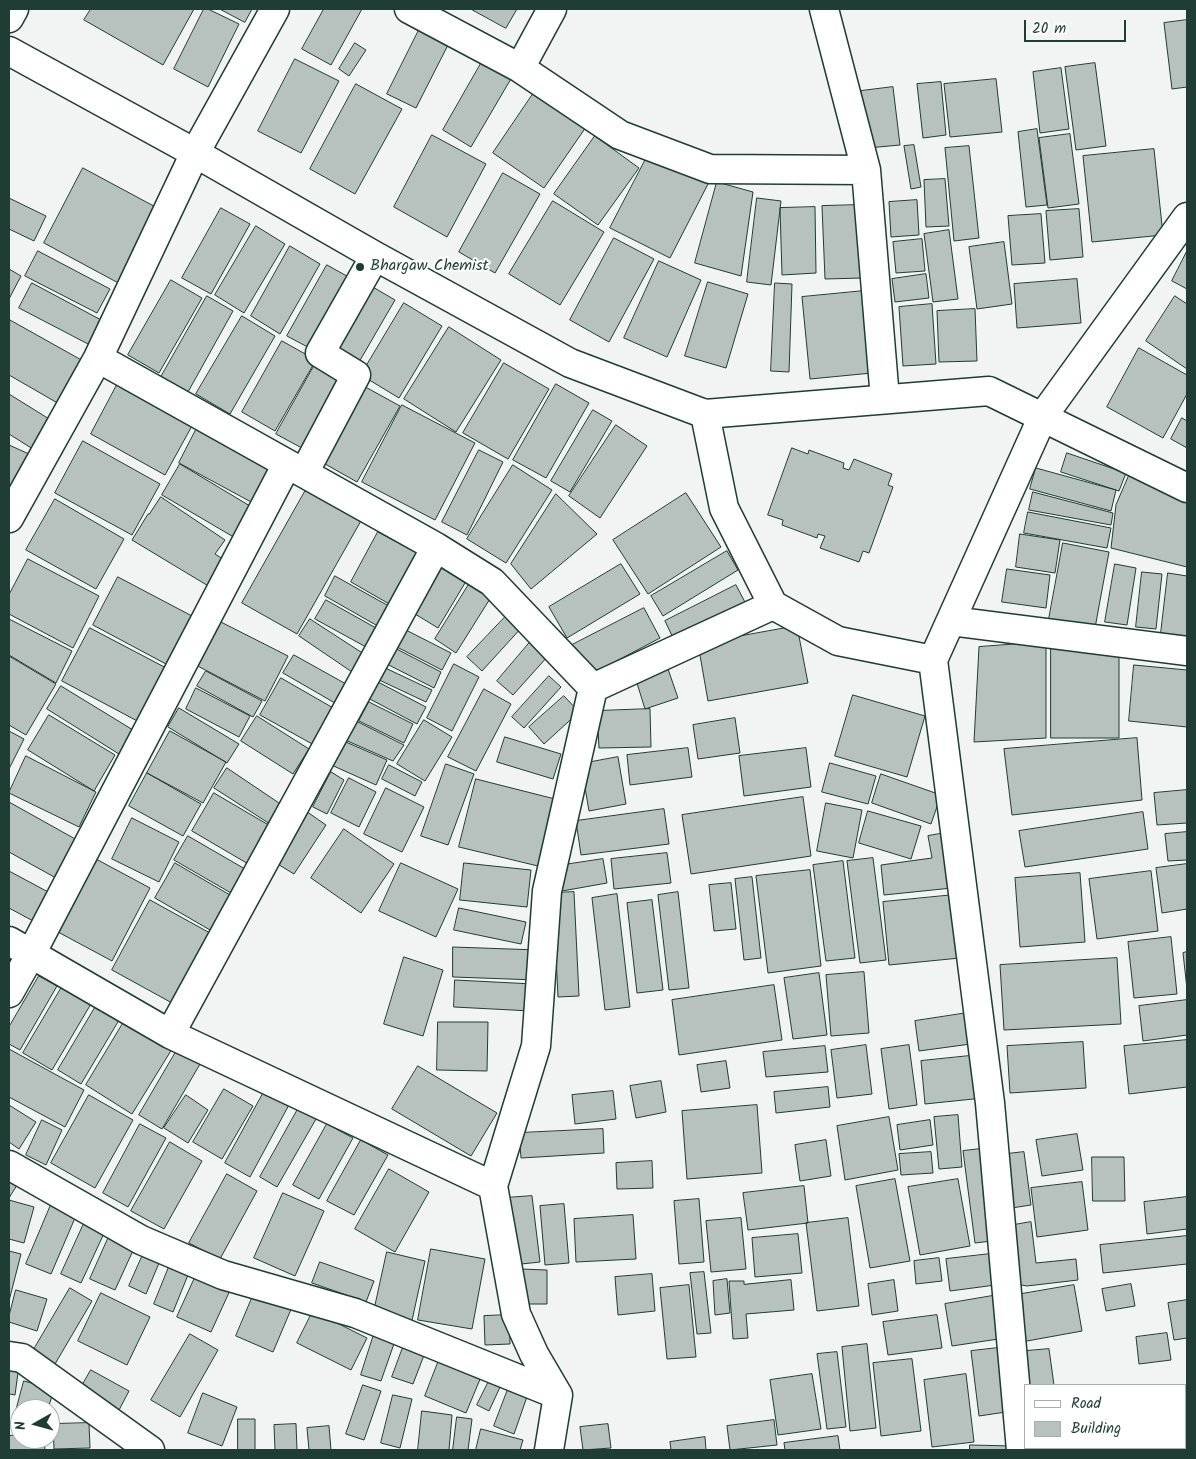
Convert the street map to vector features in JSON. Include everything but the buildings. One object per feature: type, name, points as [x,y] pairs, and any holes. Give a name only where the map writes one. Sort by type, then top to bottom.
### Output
[{"type":"street","points":[[9,18],[14,9]]},
{"type":"street","points":[[9,518],[98,358],[196,153],[275,9]]},
{"type":"street","points":[[409,9],[520,68],[620,135],[710,169],[866,170]]},
{"type":"street","points":[[520,68],[552,9]]},
{"type":"street","points":[[824,9],[866,170],[885,399]]},
{"type":"street","points":[[9,51],[196,153],[376,256],[570,363],[705,414],[989,391],[1187,488]]},
{"type":"street","points":[[1020,1450],[990,1103],[934,660],[1043,416],[1187,217]]},
{"type":"street","points":[[9,993],[20,948],[296,469],[356,375],[320,353],[376,256]]},
{"type":"street","points":[[98,358],[436,548],[492,582],[593,688]]},
{"type":"street","points":[[705,414],[724,508],[773,605],[838,641],[934,660]]},
{"type":"street","points":[[170,1034],[436,548]]},
{"type":"street","points":[[593,688],[773,605]]},
{"type":"street","points":[[951,621],[1187,651]]},
{"type":"street","points":[[549,1450],[558,1395],[534,1354],[516,1314],[493,1186],[536,1046],[547,891],[593,688]]},
{"type":"street","points":[[20,948],[170,1034],[493,1186]]},
{"type":"street","points":[[9,1165],[141,1240],[205,1268],[223,1275],[355,1313],[558,1395]]},
{"type":"street","points":[[9,1356],[22,1358],[150,1450]]},
{"type":"place","name":"Bhargaw Chemist","points":[[360,267]]}]
